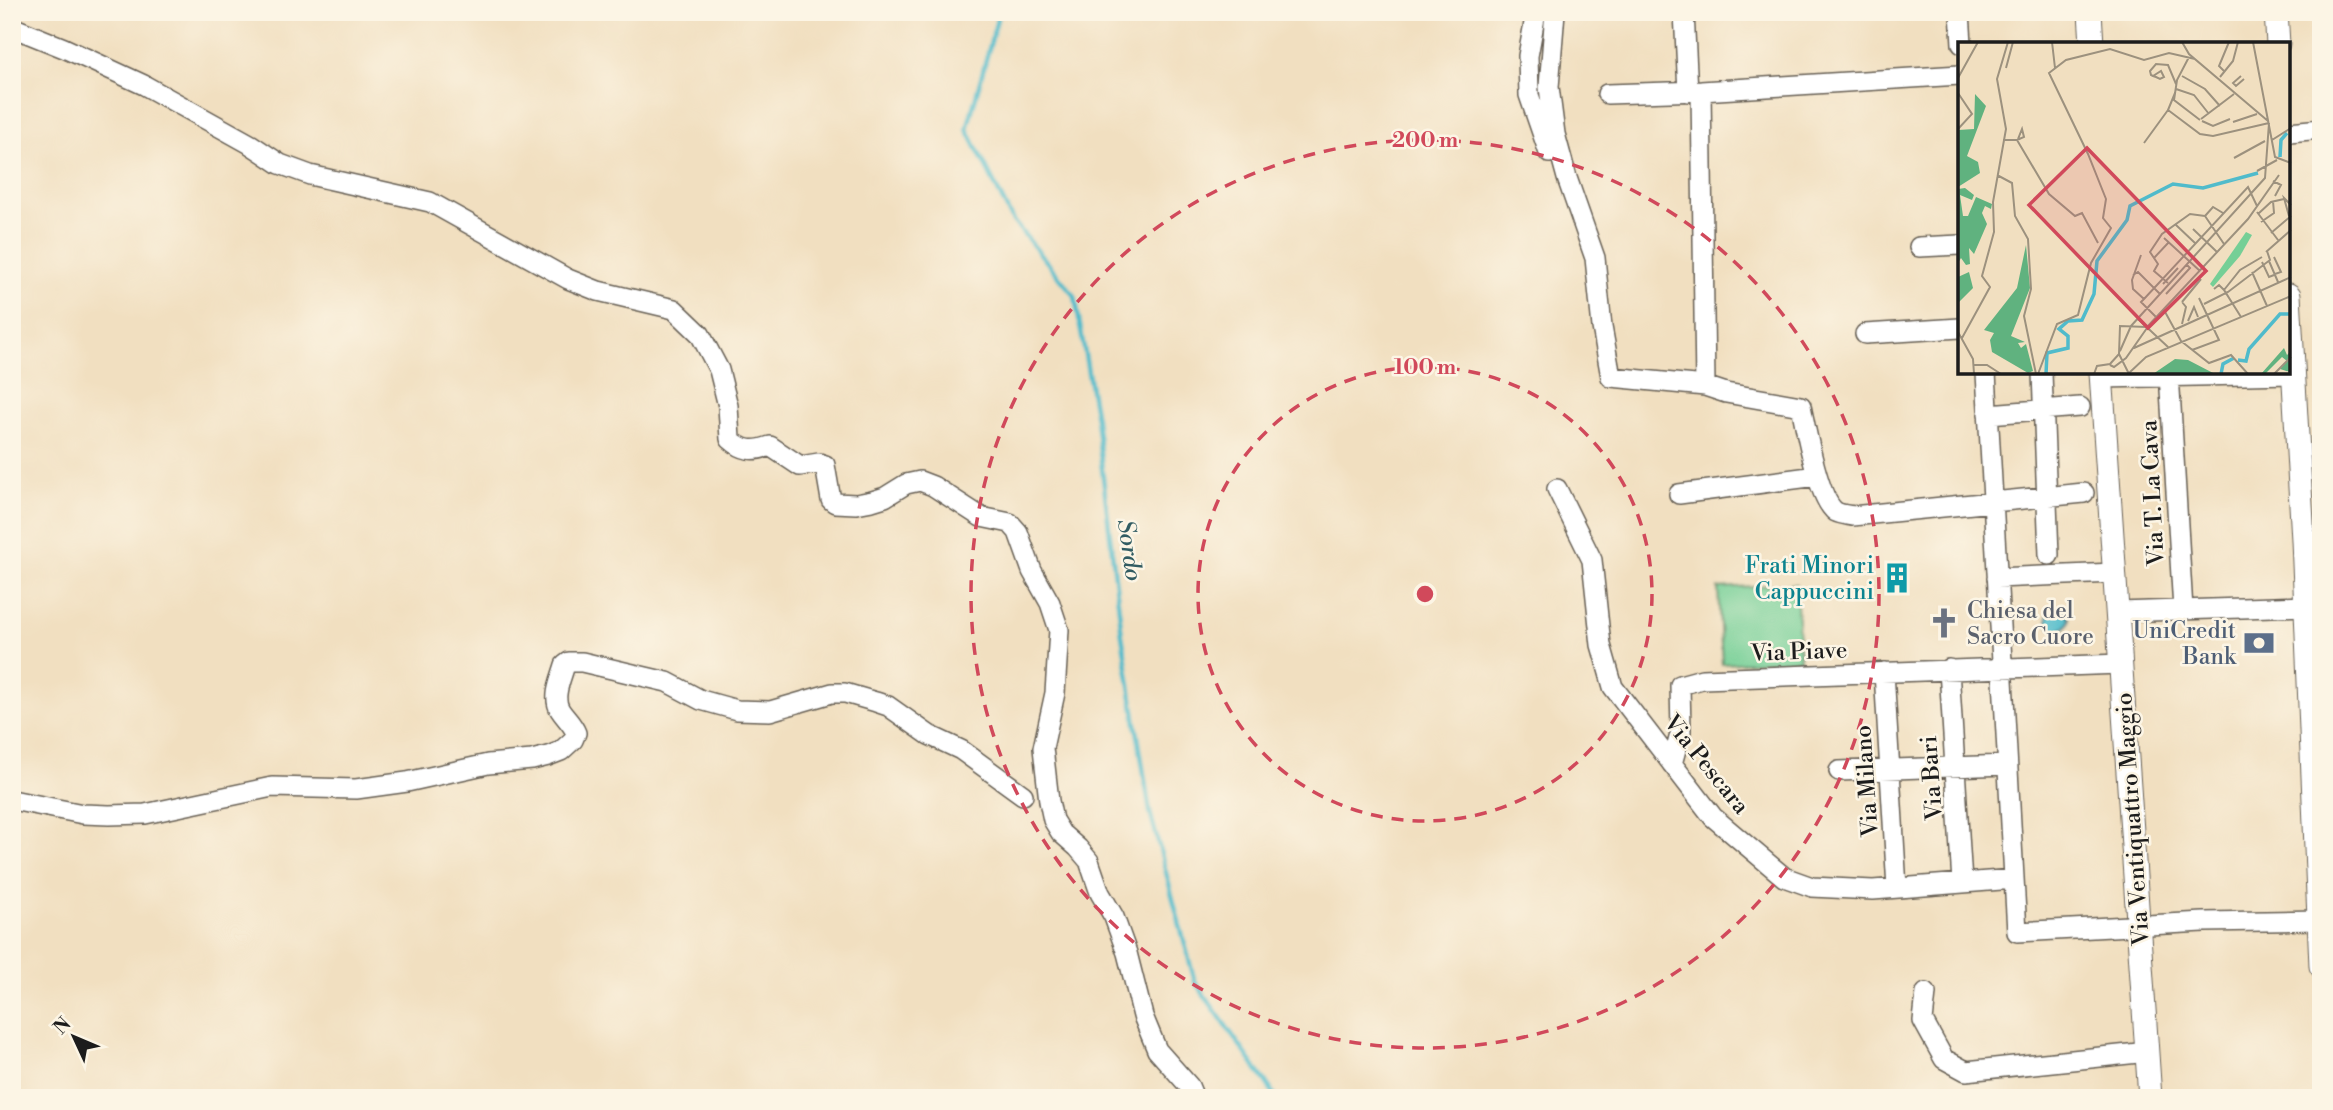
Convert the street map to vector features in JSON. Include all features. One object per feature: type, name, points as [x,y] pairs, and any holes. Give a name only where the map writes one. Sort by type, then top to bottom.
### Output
[{"type":"main road","points":[[2090,12],[2092,42]]},
{"type":"main road","points":[[2276,12],[2278,42]]},
{"type":"main road","points":[[2291,348],[2312,540],[2306,606],[2316,776],[2321,966]]},
{"type":"main road","name":"Via Ventiquattro Maggio","points":[[2101,375],[2150,1098]]},
{"type":"street","points":[[1536,12],[1528,56],[1529,95],[1554,168],[1567,178]]},
{"type":"street","points":[[1555,12],[1549,87],[1555,134],[1595,258],[1602,327],[1611,377],[1705,386],[1726,393],[1801,406],[1817,476],[1828,503],[1837,513],[1852,516],[2084,493]]},
{"type":"street","points":[[1684,12],[1695,92],[1705,386]]},
{"type":"street","points":[[1961,12],[1962,42]]},
{"type":"street","points":[[12,27],[144,85],[250,144],[280,164],[310,175],[430,202],[568,279],[598,291],[674,309],[700,334],[719,370],[727,406],[730,439],[739,447],[757,450],[770,446],[800,466],[819,463],[825,465],[831,499],[835,503],[856,504],[872,501],[885,497],[906,484],[920,481],[933,486],[981,517],[1010,523],[1025,547],[1032,570],[1050,603],[1059,630],[1055,693],[1043,748],[1053,820],[1061,833],[1088,861],[1100,893],[1114,917],[1127,953],[1143,1016],[1157,1050],[1189,1086],[1194,1098]]},
{"type":"street","points":[[1607,94],[1695,92],[1958,75]]},
{"type":"street","points":[[2291,132],[2321,129]]},
{"type":"street","points":[[1919,247],[1958,245]]},
{"type":"street","points":[[1866,334],[1958,328]]},
{"type":"street","points":[[1986,374],[2017,932],[2140,925],[2319,920]]},
{"type":"street","points":[[2042,374],[2049,555]]},
{"type":"street","points":[[2101,375],[2292,374]]},
{"type":"street","name":"Via T. La Cava","points":[[2169,375],[2183,610]]},
{"type":"street","points":[[1988,414],[2080,407]]},
{"type":"street","points":[[1679,494],[1817,476]]},
{"type":"street","name":"Via Pescara","points":[[1557,489],[1592,560],[1601,645],[1613,687],[1713,817],[1784,877],[1812,887],[1873,890],[2014,879]]},
{"type":"street","points":[[1997,578],[2115,573]]},
{"type":"street","points":[[2118,612],[2306,606]]},
{"type":"street","points":[[12,800],[83,814],[145,814],[272,787],[356,789],[407,782],[488,764],[548,757],[561,751],[573,740],[576,733],[571,721],[558,707],[556,696],[565,665],[569,662],[582,662],[667,682],[701,700],[737,710],[770,712],[832,693],[845,693],[876,702],[888,706],[929,735],[961,750],[1023,795]]},
{"type":"street","name":"Via Piave","points":[[1672,764],[1681,732],[1680,685],[1702,679],[2121,664]]},
{"type":"street","name":"Via Bari","points":[[1949,669],[1962,883]]},
{"type":"street","name":"Via Milano","points":[[1884,672],[1897,888]]},
{"type":"street","points":[[1839,771],[2007,765]]},
{"type":"street","points":[[1926,993],[1923,1021],[1944,1059],[1966,1071],[2148,1052]]},
{"type":"green space","points":[[1796,584],[1800,660],[1722,664],[1718,588]]},
{"type":"water","points":[[2058,608],[2066,611],[2069,619],[2066,627],[2058,630],[2050,627],[2047,619],[2050,611]]},
{"type":"waterway","name":"Sordo","points":[[999,12],[967,129],[1013,221],[1075,296],[1096,419],[1122,635],[1150,812],[1195,982],[1277,1098]]},
{"type":"place","name":"Frati Minori Cappuccini","points":[[1897,578]]},
{"type":"place","name":"Chiesa del Sacro Cuore","points":[[1944,623]]},
{"type":"place","name":"UniCredit Bank","points":[[2259,643]]}]
